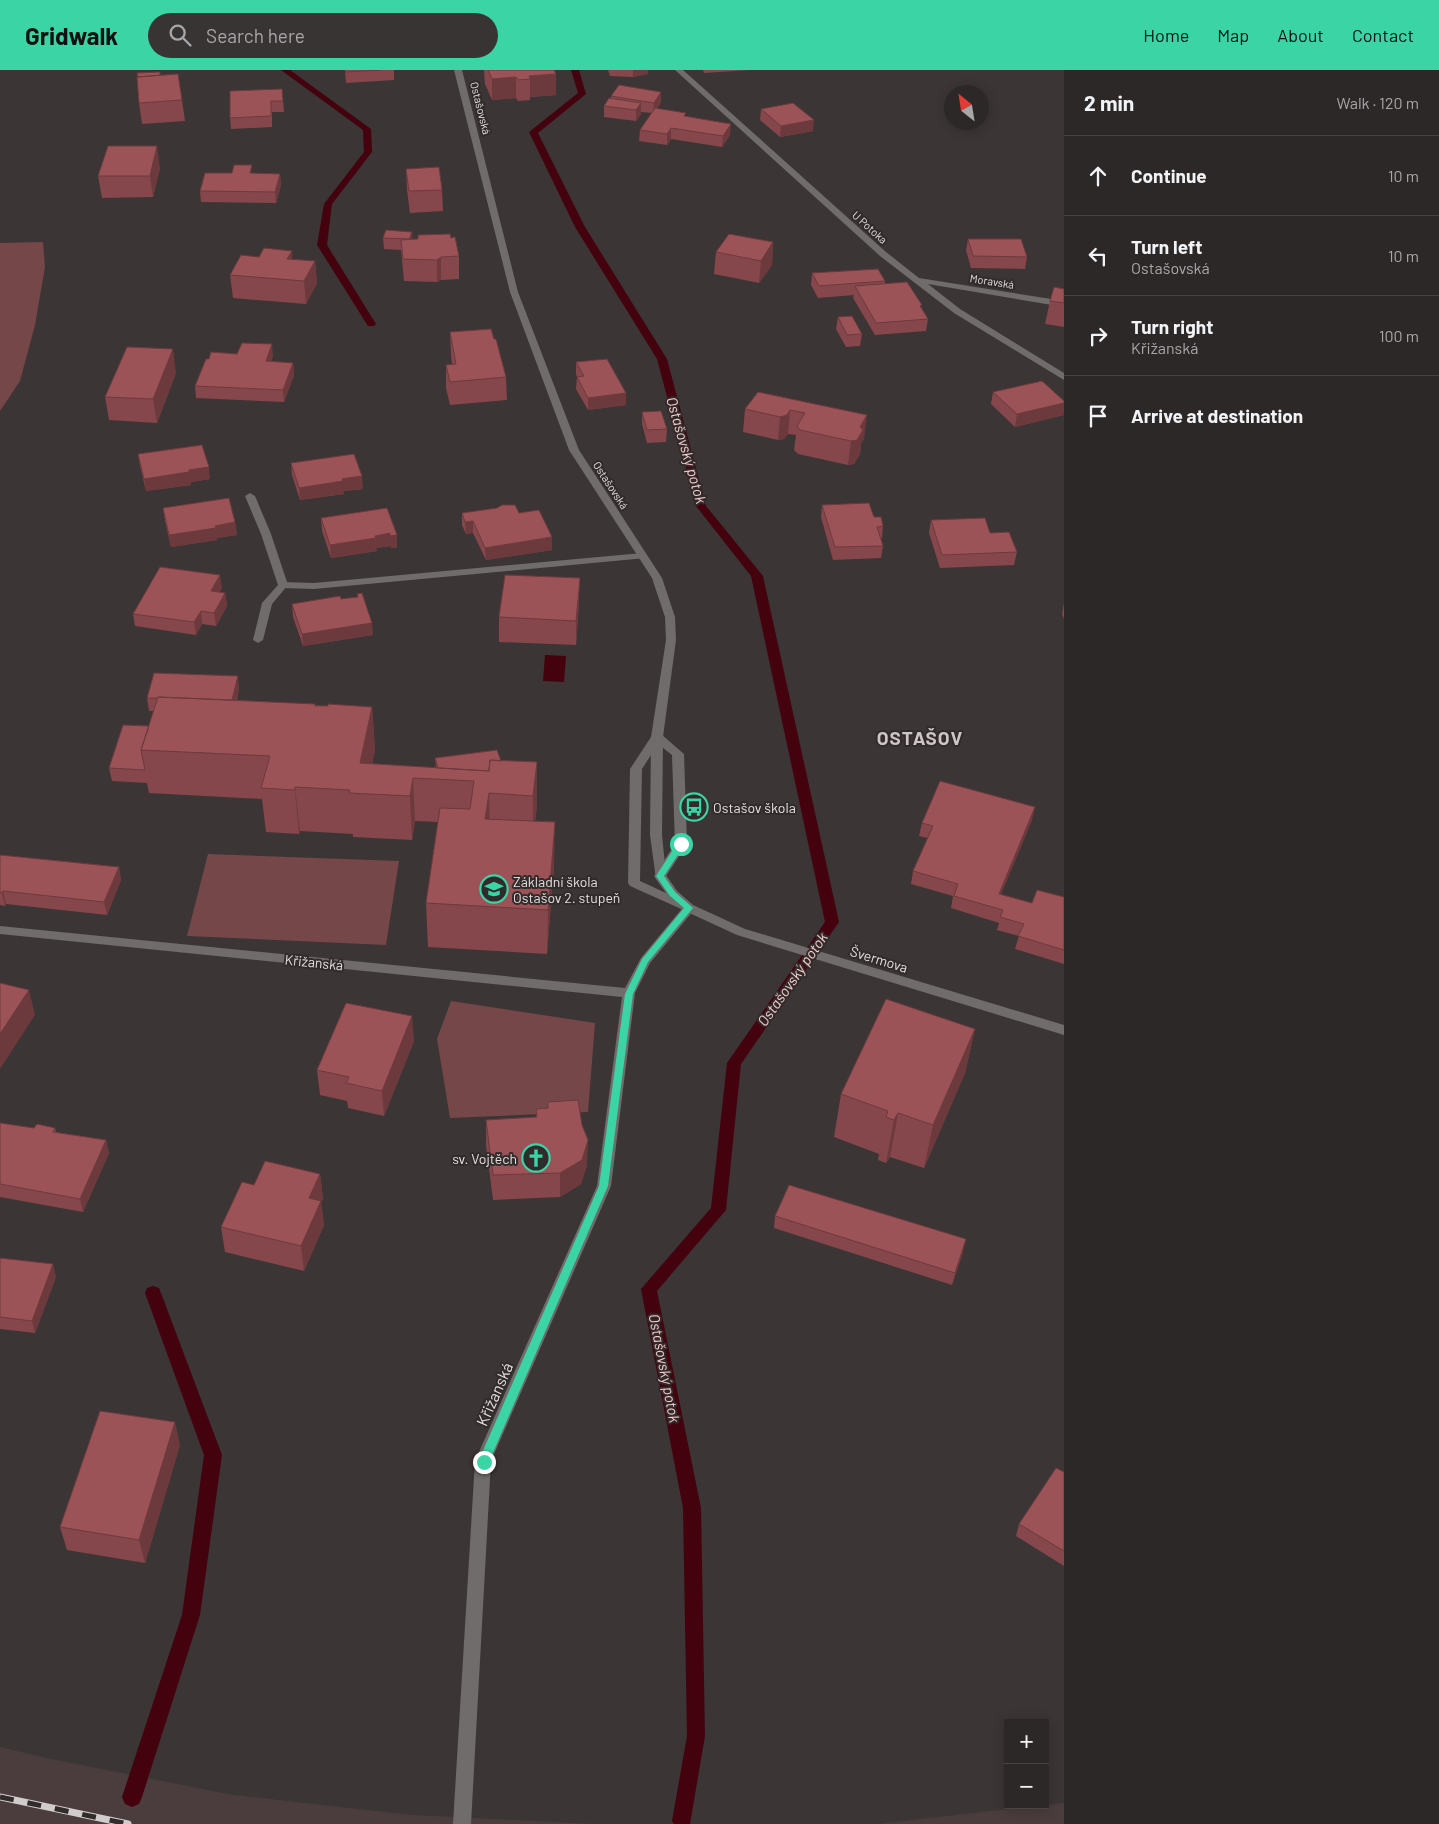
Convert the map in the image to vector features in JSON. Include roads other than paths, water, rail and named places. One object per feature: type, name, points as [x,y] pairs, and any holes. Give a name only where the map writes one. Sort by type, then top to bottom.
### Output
[{"type":"street","name":"Ostašovská","points":[[458,70],[514,292],[574,450],[657,578],[670,616],[672,640],[657,737],[656,834],[660,876]]},
{"type":"street","name":"U Potoka","points":[[679,70],[883,254],[958,311],[1064,377]]},
{"type":"street","name":"Moravská","points":[[917,280],[1064,304]]},
{"type":"street","points":[[250,496],[266,534],[283,585]]},
{"type":"street","points":[[258,640],[267,602],[283,585],[314,586],[642,556]]},
{"type":"street","points":[[657,737],[678,754],[681,844],[660,876],[673,894],[689,908]]},
{"type":"street","name":"Švermova","points":[[657,737],[636,769],[634,883],[741,932],[1064,1030]]},
{"type":"street","name":"Křižanská","points":[[462,1824],[484,1462],[604,1186],[629,994],[645,961],[689,908]]},
{"type":"street","name":"Křižanská","points":[[0,930],[629,994]]},
{"type":"waterway","points":[[285,70],[367,129],[368,152],[328,204],[322,245],[371,324]]},
{"type":"waterway","name":"Ostašovský potok","points":[[575,70],[582,94],[533,132],[580,227],[662,359],[701,506],[757,576],[832,922],[734,1063],[718,1210],[649,1289],[692,1508],[696,1736],[682,1821]]},
{"type":"waterway","points":[[132,1797],[191,1615],[213,1455],[153,1293]]},
{"type":"railway","points":[[0,1797],[128,1824]]},
{"type":"place","name":"Ostašov škola","points":[[694,807]]},
{"type":"place","name":"Základní škola Ostašov 2. stupeň","points":[[494,889]]},
{"type":"place","name":"sv. Vojtěch","points":[[536,1158]]},
{"type":"district","name":"OSTAŠOV","points":[[920,737]]}]
